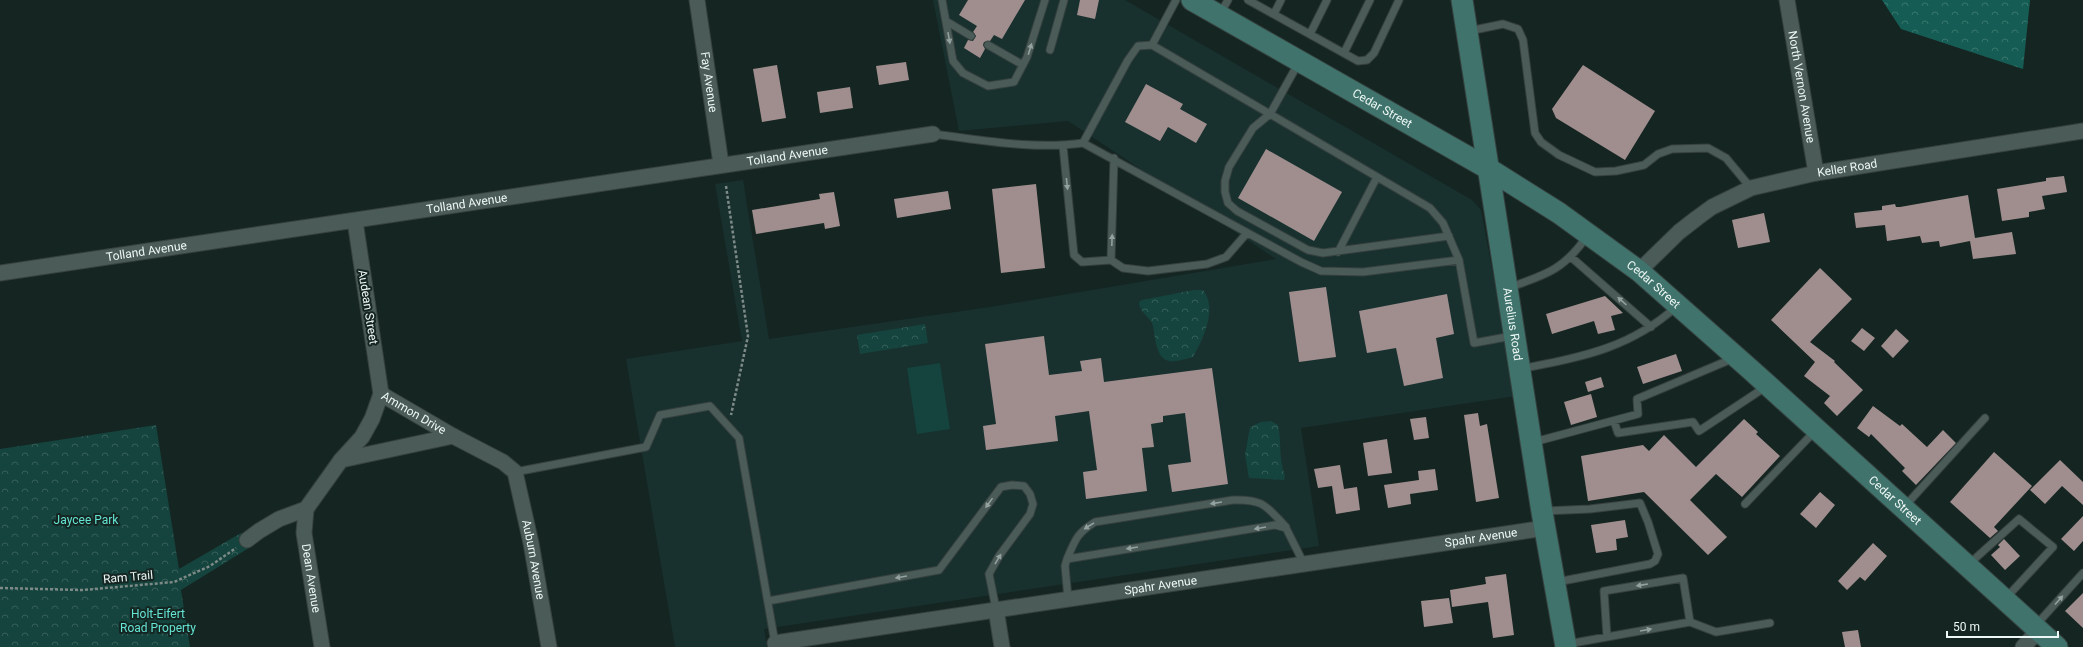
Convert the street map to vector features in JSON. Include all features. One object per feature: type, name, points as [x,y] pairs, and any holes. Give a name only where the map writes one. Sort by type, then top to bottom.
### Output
[{"type":"main road","name":"Cedar Street","points":[[1192,0],[1224,8],[1299,62],[1489,169],[1559,213],[1639,271],[1817,429],[2057,647]]},
{"type":"main road","name":"Aurelius Road","points":[[1462,0],[1544,520],[1566,646]]},
{"type":"street","name":"Fay Avenue","points":[[698,0],[722,164]]},
{"type":"street","name":"North Vernon Avenue","points":[[1788,0],[1816,173]]},
{"type":"street","name":"Keller Road","points":[[1639,271],[1679,232],[1697,218],[1712,208],[1751,188],[1816,173],[2083,131]]},
{"type":"street","name":"Tolland Avenue","points":[[0,273],[722,164],[933,134]]},
{"type":"street","name":"Audean Street","points":[[355,220],[381,394]]},
{"type":"street","name":"Ammon Drive","points":[[306,509],[341,460],[362,437],[372,419],[381,394],[453,436],[503,462],[515,472]]},
{"type":"street","name":"Ammon Drive","points":[[341,460],[453,436]]},
{"type":"street","name":"Auburn Avenue","points":[[515,472],[531,542],[549,647]]},
{"type":"street","points":[[247,540],[259,530],[279,519],[306,509]]},
{"type":"street","name":"Dean Avenue","points":[[306,509],[304,533],[322,647]]},
{"type":"street","name":"Spahr Avenue","points":[[775,645],[996,609],[1304,564],[1544,520]]},
{"type":"street","points":[[996,609],[1002,647]]},
{"type":"street","points":[[2023,647],[2037,628]]},
{"type":"lane","points":[[942,0],[953,61],[963,73],[988,86],[1014,82],[1023,65],[1045,0]]},
{"type":"lane","points":[[1050,50],[1064,0]]},
{"type":"lane","points":[[1152,45],[1176,0]]},
{"type":"lane","points":[[1248,0],[1358,61],[1367,60],[1374,53],[1398,0]]},
{"type":"lane","points":[[1274,14],[1281,0]]},
{"type":"lane","points":[[1310,34],[1326,0]]},
{"type":"lane","points":[[1344,53],[1370,0]]},
{"type":"lane","points":[[946,22],[971,36]]},
{"type":"lane","points":[[1467,31],[1503,24],[1518,29],[1523,40],[1535,133],[1541,142],[1558,155],[1595,172],[1616,171],[1644,165],[1658,154],[1672,149],[1708,148],[1726,158],[1751,188]]},
{"type":"lane","points":[[988,45],[1023,65]]},
{"type":"lane","points":[[1083,143],[1138,46],[1152,45],[1430,208],[1443,223],[1459,260],[1474,343],[1515,336]]},
{"type":"lane","points":[[1299,62],[1270,114],[1252,128],[1229,167],[1225,181],[1225,192],[1228,203],[1237,211],[1308,250],[1323,253],[1449,236]]},
{"type":"lane","points":[[933,134],[1016,144],[1063,146],[1083,143],[1114,158],[1247,233],[1321,271],[1363,272],[1459,260]]},
{"type":"lane","points":[[1063,146],[1074,254],[1082,262],[1111,260],[1123,268],[1148,271],[1207,264],[1226,258],[1247,233]]},
{"type":"lane","points":[[1111,260],[1114,158]]},
{"type":"lane","points":[[1338,252],[1377,177]]},
{"type":"lane","points":[[1508,288],[1541,276],[1562,265],[1571,257],[1588,235]]},
{"type":"lane","points":[[1571,257],[1651,326]]},
{"type":"lane","points":[[1520,369],[1612,347],[1651,326],[1678,306]]},
{"type":"lane","points":[[1532,443],[1638,414],[1637,399],[1736,357]]},
{"type":"lane","points":[[1614,421],[1618,433],[1693,422],[1699,431],[1769,386]]},
{"type":"lane","points":[[515,472],[646,447],[660,415],[710,406],[739,438],[775,645]]},
{"type":"lane","points":[[1904,508],[1986,418]]},
{"type":"lane","points":[[1746,504],[1817,429]]},
{"type":"lane","points":[[768,601],[940,570],[1001,487],[1012,485],[1024,486],[1030,494],[1033,504],[1030,514],[989,574],[996,609]]},
{"type":"lane","points":[[1068,598],[1064,566],[1078,535],[1095,522],[1233,500],[1251,499],[1265,505],[1286,528],[1304,564]]},
{"type":"lane","points":[[1544,520],[1590,510],[1640,503],[1658,554],[1654,561],[1650,564],[1555,583]]},
{"type":"lane","points":[[1968,566],[2019,520],[2053,547],[2005,600]]},
{"type":"lane","points":[[1067,559],[1275,525],[1286,528]]},
{"type":"lane","points":[[2037,628],[2083,573]]},
{"type":"lane","points":[[1607,637],[1604,591],[1683,578],[1690,622]]},
{"type":"lane","points":[[1566,646],[1690,622],[1716,632],[1770,624]]},
{"type":"path","points":[[726,186],[748,336],[735,402],[727,425]]},
{"type":"path","name":"Ram Trail","points":[[0,588],[83,590],[174,582],[210,566],[247,540]]},
{"type":"shaded area","points":[[933,0],[1125,0],[1472,200],[1481,210],[1516,396],[1301,428],[1319,546],[764,629],[767,647],[675,647],[626,359],[742,341],[715,184],[743,180],[769,339],[990,307],[1276,259],[1068,121],[959,131]]},
{"type":"green space","points":[[1882,0],[2030,0],[2023,69],[1901,29]]},
{"type":"green space","points":[[1194,290],[1203,290],[1207,298],[1209,315],[1205,333],[1193,357],[1178,361],[1167,360],[1163,358],[1157,348],[1152,323],[1142,311],[1139,302],[1142,300]]},
{"type":"green space","points":[[925,324],[928,343],[860,354],[857,335]]},
{"type":"green space","points":[[940,363],[950,429],[917,434],[907,368]]},
{"type":"green space","points":[[1271,421],[1278,425],[1281,456],[1285,476],[1284,480],[1249,478],[1245,455],[1250,427],[1261,422]]},
{"type":"green space","name":"Jaycee Park","points":[[156,425],[179,569],[241,533],[252,546],[181,590],[190,647],[0,647],[0,449]]},
{"type":"building","points":[[968,0],[1025,0],[1002,39],[994,35],[990,41],[984,42],[983,45],[985,49],[980,58],[964,48],[968,40],[973,41],[976,36],[973,32],[977,26],[959,15]]},
{"type":"building","points":[[1080,0],[1099,0],[1095,19],[1077,15]]},
{"type":"building","points":[[906,62],[909,80],[879,85],[876,66]]},
{"type":"building","points":[[777,65],[786,118],[762,122],[753,69]]},
{"type":"building","points":[[1583,65],[1655,111],[1625,160],[1556,118],[1552,109]]},
{"type":"building","points":[[1146,84],[1183,104],[1180,109],[1207,124],[1196,143],[1168,127],[1160,141],[1125,122]]},
{"type":"building","points":[[850,87],[853,108],[820,113],[817,92]]},
{"type":"building","points":[[1266,149],[1342,192],[1314,241],[1238,198]]},
{"type":"building","points":[[2064,176],[2067,192],[2042,196],[2045,209],[2029,212],[2029,217],[2002,221],[1997,189],[2046,181],[2046,178]]},
{"type":"building","points":[[1036,184],[1045,268],[1001,273],[992,189]]},
{"type":"building","points":[[948,191],[951,209],[897,218],[894,199]]},
{"type":"building","points":[[834,192],[840,226],[825,229],[824,223],[756,234],[752,210],[820,199],[819,194]]},
{"type":"building","points":[[1968,195],[1975,238],[2012,232],[2016,254],[1973,259],[1970,241],[1940,247],[1939,241],[1922,243],[1920,236],[1887,241],[1885,225],[1856,228],[1854,213],[1882,210],[1882,206],[1895,204],[1896,207],[1900,207]]},
{"type":"building","points":[[1764,213],[1770,242],[1738,248],[1732,220]]},
{"type":"building","points":[[1820,268],[1852,299],[1810,342],[1835,361],[1834,362],[1863,390],[1837,416],[1824,403],[1830,396],[1804,376],[1815,362],[1771,320]]},
{"type":"building","points":[[1326,287],[1336,357],[1299,362],[1289,292]]},
{"type":"building","points":[[1447,294],[1454,334],[1436,338],[1443,378],[1404,386],[1396,348],[1367,353],[1359,311]]},
{"type":"building","points":[[1605,296],[1623,313],[1611,316],[1615,330],[1598,334],[1594,321],[1552,334],[1546,314]]},
{"type":"building","points":[[1862,328],[1875,338],[1864,351],[1851,341]]},
{"type":"building","points":[[1896,329],[1909,341],[1893,358],[1881,346]]},
{"type":"building","points":[[1044,336],[1049,375],[1082,371],[1080,361],[1101,358],[1104,382],[1212,368],[1228,484],[1172,492],[1168,465],[1191,462],[1185,413],[1163,416],[1163,422],[1151,424],[1154,447],[1142,448],[1147,491],[1086,499],[1083,472],[1097,470],[1089,411],[1055,416],[1058,441],[986,450],[983,426],[996,424],[985,344]]},
{"type":"building","points":[[1676,354],[1682,371],[1643,384],[1637,367]]},
{"type":"building","points":[[1601,377],[1604,387],[1588,392],[1585,382]]},
{"type":"building","points":[[1591,394],[1597,417],[1571,425],[1564,402]]},
{"type":"building","points":[[1873,406],[1900,426],[1902,424],[1927,447],[1943,430],[1956,443],[1916,485],[1902,471],[1905,468],[1871,434],[1869,437],[1857,428]]},
{"type":"building","points":[[1478,413],[1480,426],[1487,424],[1499,498],[1476,502],[1464,415]]},
{"type":"building","points":[[1426,417],[1429,438],[1414,440],[1410,419]]},
{"type":"building","points":[[1744,419],[1758,432],[1756,434],[1780,456],[1742,497],[1716,474],[1690,500],[1727,537],[1708,555],[1644,492],[1588,501],[1581,456],[1643,445],[1649,451],[1664,435],[1696,467]]},
{"type":"building","points":[[1387,439],[1392,473],[1368,476],[1363,443]]},
{"type":"building","points":[[1994,452],[2032,486],[1994,527],[1998,531],[1990,538],[1950,502]]},
{"type":"building","points":[[2060,460],[2083,482],[2083,505],[2062,486],[2045,504],[2030,490]]},
{"type":"building","points":[[1340,465],[1344,489],[1357,487],[1360,510],[1336,514],[1332,486],[1318,488],[1314,469]]},
{"type":"building","points":[[1435,469],[1438,490],[1410,494],[1411,504],[1388,508],[1384,485],[1419,480],[1418,471]]},
{"type":"building","points":[[1820,492],[1835,505],[1816,528],[1800,514]]},
{"type":"building","points":[[2083,516],[2083,541],[2074,551],[2061,539]]},
{"type":"building","points":[[1625,520],[1628,537],[1616,539],[1617,550],[1596,553],[1591,525]]},
{"type":"building","points":[[2004,539],[2020,556],[2005,570],[1991,555],[2000,547],[1998,545]]},
{"type":"building","points":[[1873,543],[1887,556],[1865,581],[1860,577],[1847,590],[1838,581]]},
{"type":"building","points":[[1506,574],[1514,635],[1493,638],[1488,602],[1452,607],[1450,590],[1486,584],[1485,577]]},
{"type":"building","points":[[2083,593],[2083,628],[2065,611]]},
{"type":"building","points":[[1449,598],[1453,623],[1424,627],[1421,601]]},
{"type":"building","points":[[1858,630],[1861,647],[1845,647],[1842,632]]},
{"type":"park label","name":"Holt-Eifert Road Property","points":[[158,621]]}]
